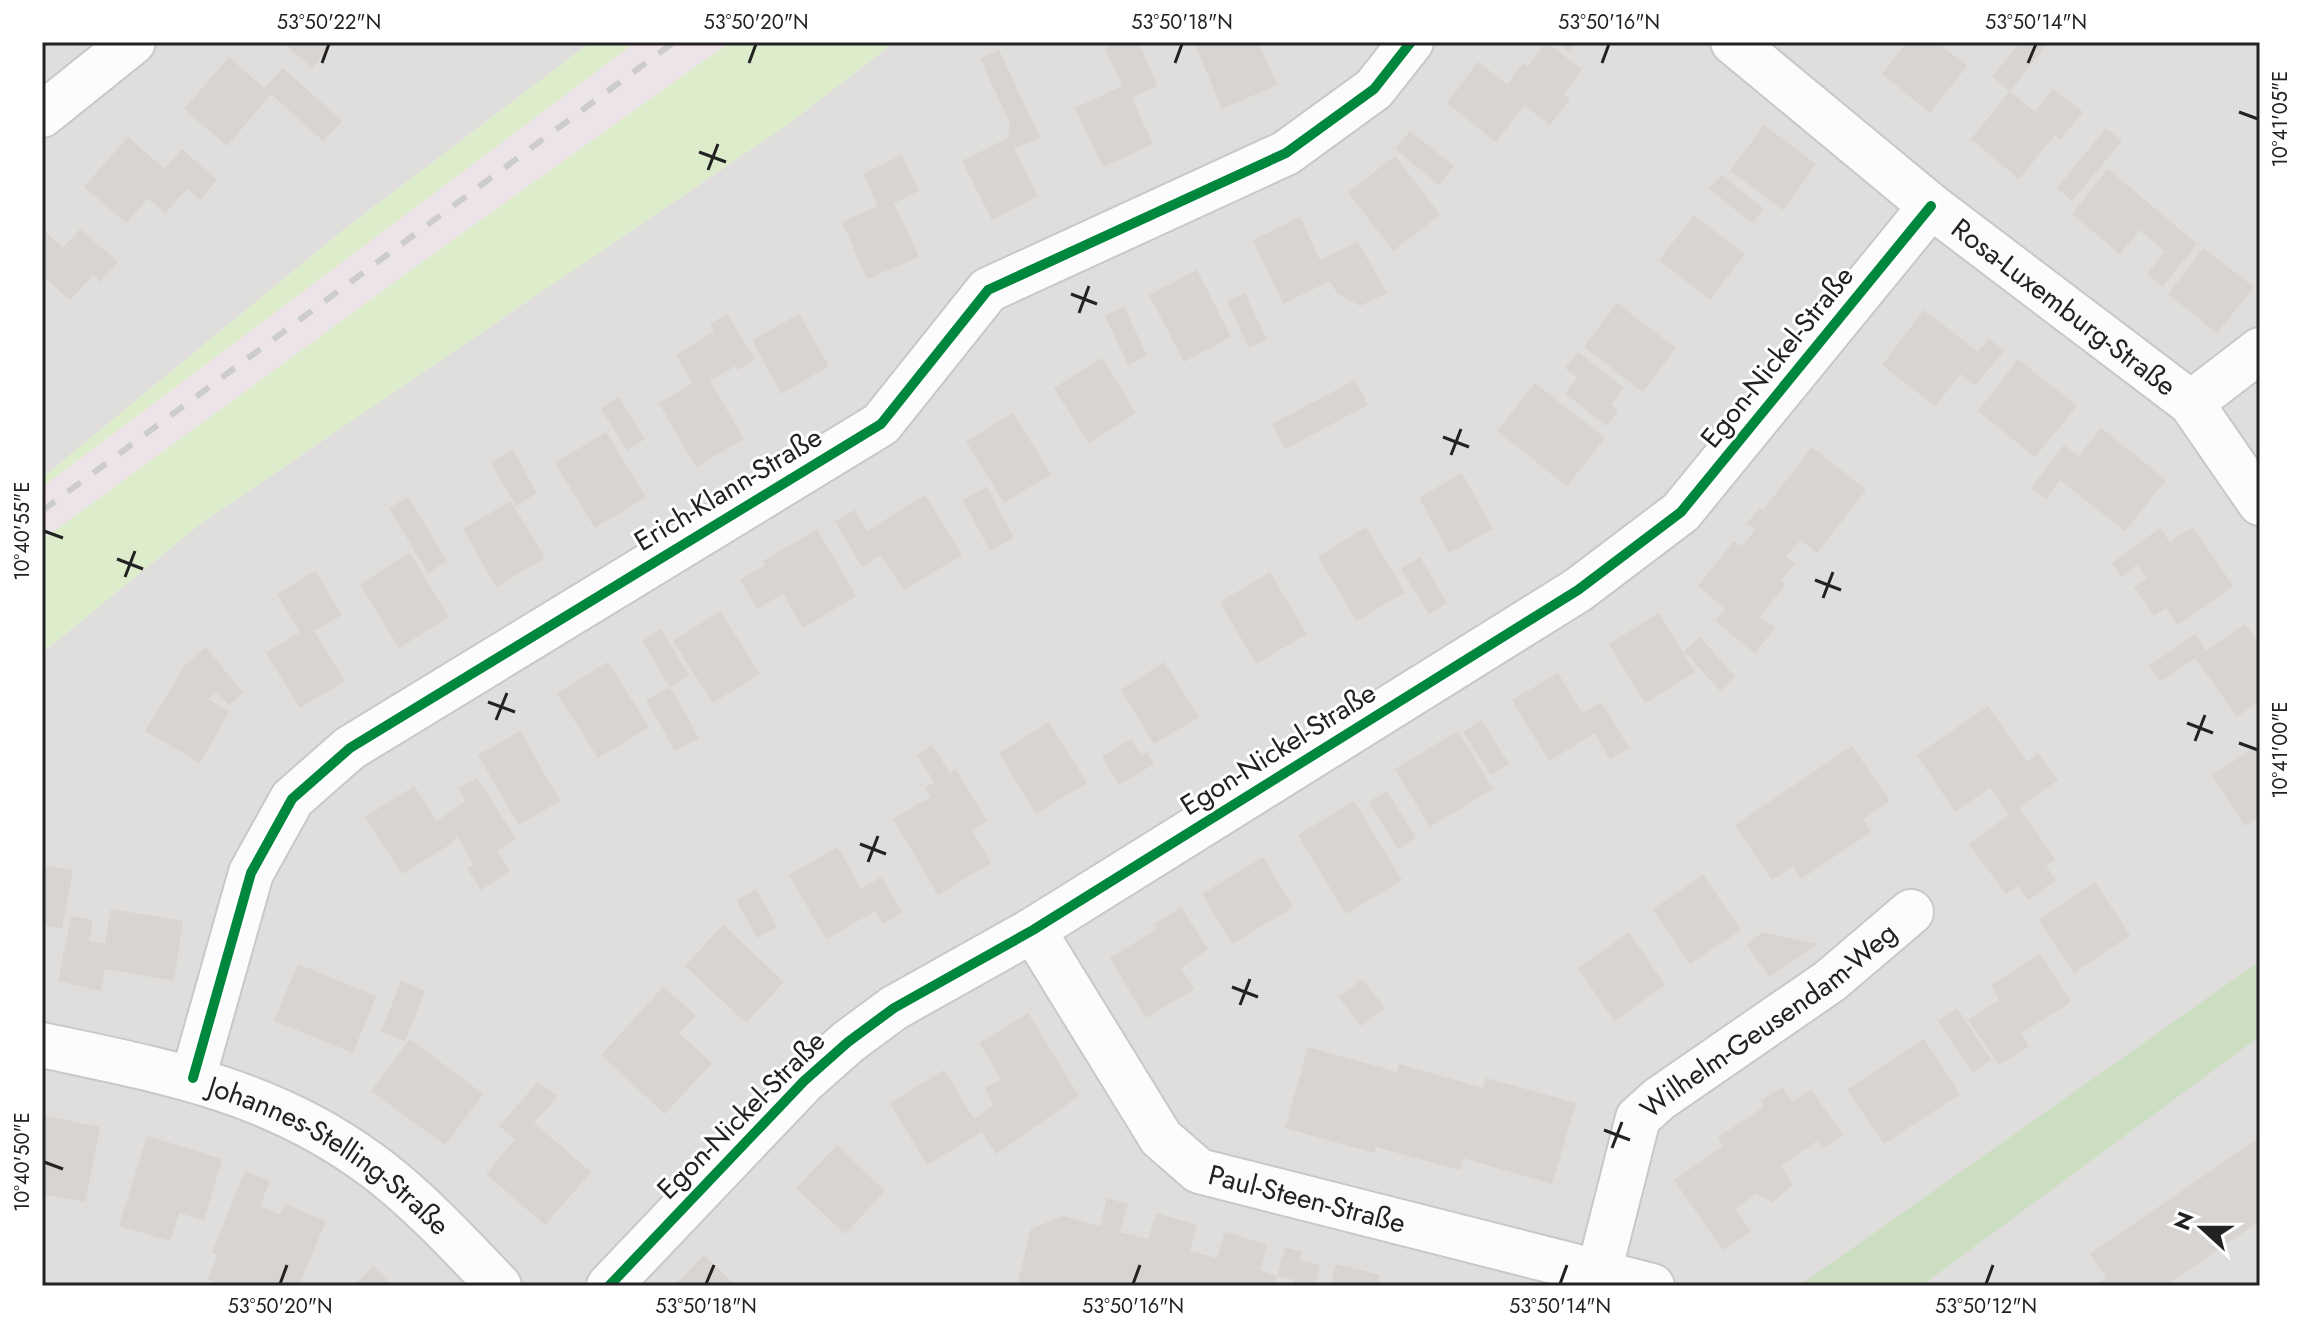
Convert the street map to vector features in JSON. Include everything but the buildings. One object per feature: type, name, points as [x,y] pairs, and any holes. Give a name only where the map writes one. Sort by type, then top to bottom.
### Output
[{"type":"street","points":[[42,115],[133,42]]},
{"type":"street","name":"Erich-Klann-Straße","points":[[193,1078],[251,873],[292,799],[350,748],[881,424],[988,290],[1286,153],[1374,89],[1411,42]]},
{"type":"street","name":"Rosa-Luxemburg-Straße","points":[[1733,42],[1931,206],[2191,403],[2260,503]]},
{"type":"street","name":"Egon-Nickel-Straße","points":[[609,1286],[804,1081],[848,1042],[894,1008],[1033,930],[1578,590],[1681,512],[1931,206]]},
{"type":"street","points":[[2191,403],[2260,350]]},
{"type":"street","name":"Wilhelm-Geusendam-Weg","points":[[1599,1272],[1638,1118],[1659,1099],[1830,981],[1911,912]]},
{"type":"street","name":"Paul-Steen-Straße","points":[[1033,930],[1161,1138],[1199,1171],[1652,1286]]},
{"type":"street","name":"Johannes-Stelling-Straße","points":[[42,1045],[193,1078],[251,1098],[311,1125],[368,1161],[449,1234],[499,1286]]},
{"type":"shaded area","points":[[42,42],[591,42],[342,231],[42,478]]},
{"type":"shaded area","points":[[636,42],[730,42],[42,540],[42,487]]},
{"type":"shaded area","points":[[895,42],[2260,42],[2260,1286],[42,1286],[42,653],[200,524],[784,127]]},
{"type":"green space","points":[[591,42],[636,42],[42,487],[42,478],[342,231]]},
{"type":"green space","points":[[730,42],[895,42],[784,127],[200,524],[42,653],[42,540]]},
{"type":"green space","points":[[2260,961],[2260,1036],[1921,1286],[1799,1286]]},
{"type":"railway","points":[[42,511],[674,42]]},
{"type":"cycle path","points":[[193,1078],[251,873],[292,799],[350,748],[881,424],[988,290],[1286,153],[1374,89],[1411,42]]},
{"type":"cycle path","points":[[609,1286],[804,1081],[848,1042],[894,1008],[1033,930],[1578,590],[1681,512],[1931,206]]}]
